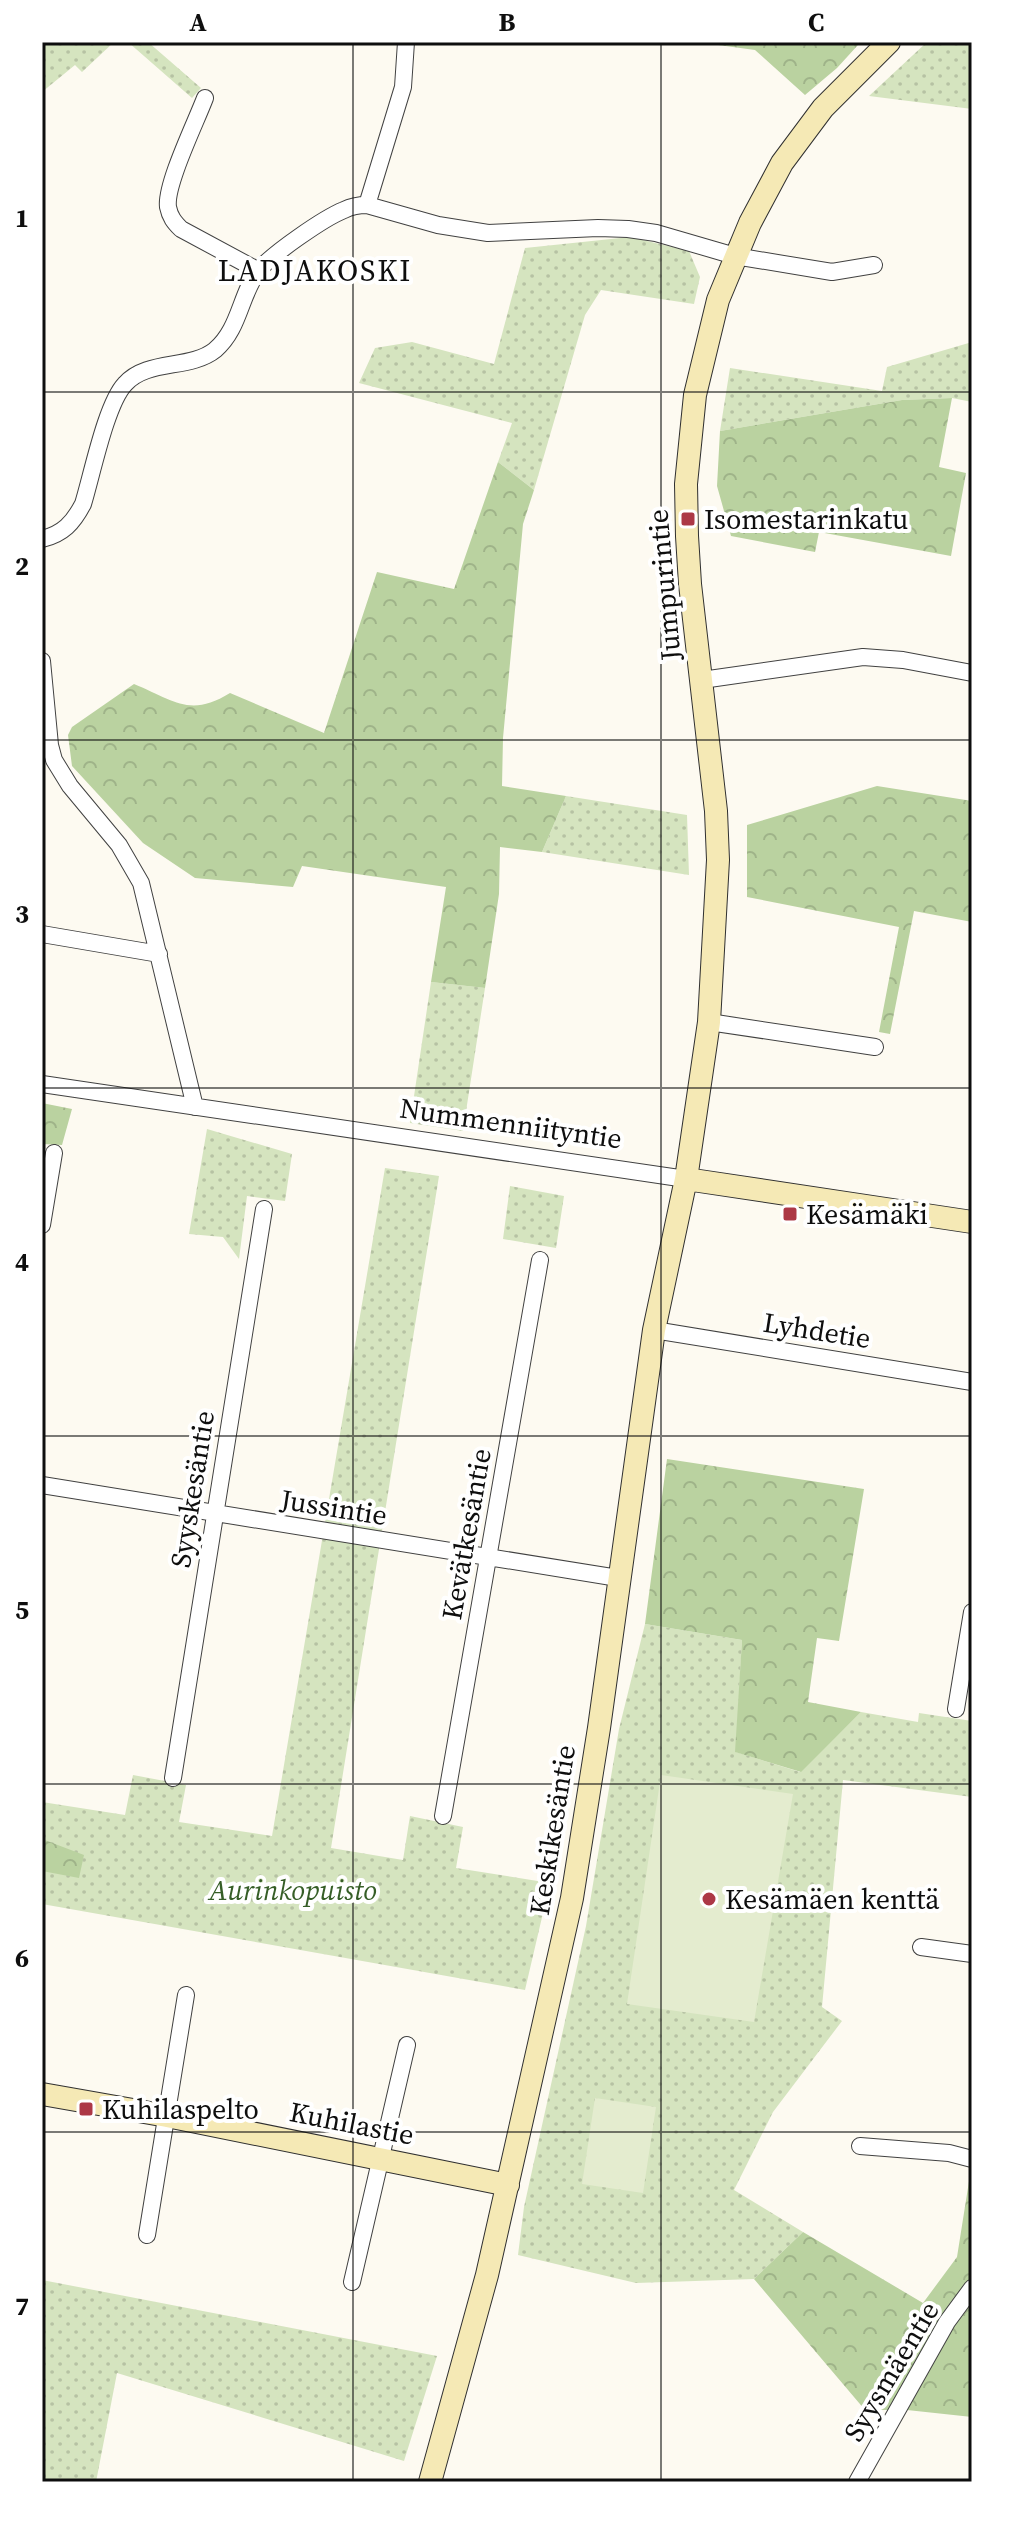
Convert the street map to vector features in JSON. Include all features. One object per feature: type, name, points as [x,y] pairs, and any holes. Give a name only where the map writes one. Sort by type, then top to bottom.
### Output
[{"type":"street","points":[[367,205],[403,87],[406,42]]},
{"type":"street","name":"Jumpurintie","points":[[686,1179],[709,1022],[718,860],[716,811],[687,536],[689,438],[705,348],[718,300],[745,258],[782,163],[823,108],[889,42]]},
{"type":"street","points":[[205,98],[170,187],[167,204],[171,218],[181,229],[259,271]]},
{"type":"street","points":[[42,539],[56,536],[76,517],[112,408],[124,385],[135,375],[209,355],[231,330],[259,271],[334,215],[356,205],[367,205],[438,225],[488,233],[628,229],[656,233],[745,258],[832,272],[874,265]]},
{"type":"street","points":[[702,680],[863,657],[903,660],[972,673]]},
{"type":"street","points":[[42,661],[54,760],[60,773],[132,865],[141,883],[195,1107]]},
{"type":"street","points":[[42,934],[159,954]]},
{"type":"street","points":[[709,1022],[875,1047]]},
{"type":"street","name":"Nummenniityntie","points":[[42,1084],[972,1222]]},
{"type":"street","points":[[42,1225],[54,1153]]},
{"type":"street","name":"Keskikesäntie","points":[[432,2482],[473,2332],[572,1898],[599,1728],[654,1330],[686,1179]]},
{"type":"street","name":"Syyskesäntie","points":[[173,1778],[264,1209]]},
{"type":"street","name":"Kevätkesäntie","points":[[443,1816],[540,1260]]},
{"type":"street","name":"Lyhdetie","points":[[654,1330],[972,1382]]},
{"type":"street","name":"Jussintie","points":[[42,1485],[618,1578]]},
{"type":"street","points":[[956,1709],[972,1612]]},
{"type":"street","points":[[921,1947],[972,1954]]},
{"type":"street","points":[[147,2235],[186,1995]]},
{"type":"street","points":[[352,2282],[407,2045]]},
{"type":"street","name":"Kuhilastie","points":[[42,2094],[508,2185]]},
{"type":"street","points":[[860,2146],[949,2153],[972,2159]]},
{"type":"street","name":"Syysmäentie","points":[[857,2482],[947,2322],[972,2288]]},
{"type":"green space","points":[[42,42],[114,42],[82,72],[75,65],[42,92]]},
{"type":"green space","points":[[128,42],[148,42],[201,88],[192,98]]},
{"type":"green space","points":[[696,42],[855,42],[858,45],[805,95],[755,50]]},
{"type":"green space","points":[[927,42],[972,42],[972,109],[869,96]]},
{"type":"green space","points":[[630,237],[689,251],[700,277],[694,304],[601,290],[585,315],[534,490],[498,462],[512,423],[359,383],[375,348],[412,342],[494,364],[525,248]]},
{"type":"green space","points":[[972,342],[972,402],[952,398],[902,400],[720,431],[730,368],[882,391],[887,367]]},
{"type":"green space","points":[[952,398],[939,467],[966,473],[951,556],[819,532],[815,552],[731,536],[717,486],[720,431],[902,400]]},
{"type":"green space","points":[[498,462],[534,490],[523,524],[503,738],[502,786],[566,796],[542,852],[500,847],[499,894],[485,988],[431,982],[446,887],[302,866],[293,887],[195,878],[143,843],[72,766],[68,735],[72,727],[134,684],[182,704],[192,705],[204,704],[230,693],[324,733],[377,572],[454,589]]},
{"type":"green space","points":[[877,786],[972,801],[972,922],[914,911],[890,1034],[879,1032],[899,927],[747,897],[747,825]]},
{"type":"green space","points":[[566,796],[687,815],[689,875],[542,852]]},
{"type":"green space","points":[[431,982],[485,988],[463,1131],[410,1123]]},
{"type":"green space","points":[[42,1103],[72,1109],[62,1145],[42,1144]]},
{"type":"green space","points":[[207,1129],[292,1154],[285,1201],[247,1196],[239,1259],[223,1237],[189,1234]]},
{"type":"green space","name":"Aurinkopuisto","points":[[385,1168],[439,1176],[331,1848],[403,1860],[410,1816],[463,1827],[456,1868],[550,1883],[525,1990],[42,1904],[42,1802],[125,1815],[133,1775],[186,1785],[179,1822],[272,1836]]},
{"type":"green space","points":[[510,1186],[564,1196],[556,1248],[503,1239]]},
{"type":"green space","points":[[667,1459],[864,1489],[839,1641],[817,1638],[808,1702],[861,1712],[801,1772],[735,1752],[742,1640],[645,1624]]},
{"type":"green space","points":[[645,1624],[742,1640],[736,1752],[800,1772],[861,1712],[918,1722],[919,1713],[972,1721],[972,1797],[843,1780],[822,2007],[842,2021],[773,2112],[734,2190],[803,2232],[754,2279],[636,2283],[518,2255],[524,2207],[586,1926],[619,1729]]},
{"type":"green space","name":"Kesämäen kenttä","points":[[661,1775],[793,1794],[754,2022],[627,2004]]},
{"type":"green space","points":[[42,1839],[84,1855],[79,1878],[42,1871]]},
{"type":"green space","points":[[595,2098],[656,2107],[643,2193],[582,2184]]},
{"type":"green space","points":[[970,2175],[972,2417],[907,2410],[865,2410],[754,2279],[803,2232],[923,2303],[957,2257]]},
{"type":"green space","points":[[42,2280],[437,2356],[404,2461],[117,2373],[96,2482],[42,2482]]},
{"type":"place","name":"Isomestarinkatu","points":[[688,519]]},
{"type":"place","name":"Kesämäki","points":[[790,1214]]},
{"type":"place","name":"Kesämäen kenttä","points":[[709,1899]]},
{"type":"place","name":"Kuhilaspelto","points":[[86,2109]]},
{"type":"district","name":"LADJAKOSKI","points":[[315,271]]}]
